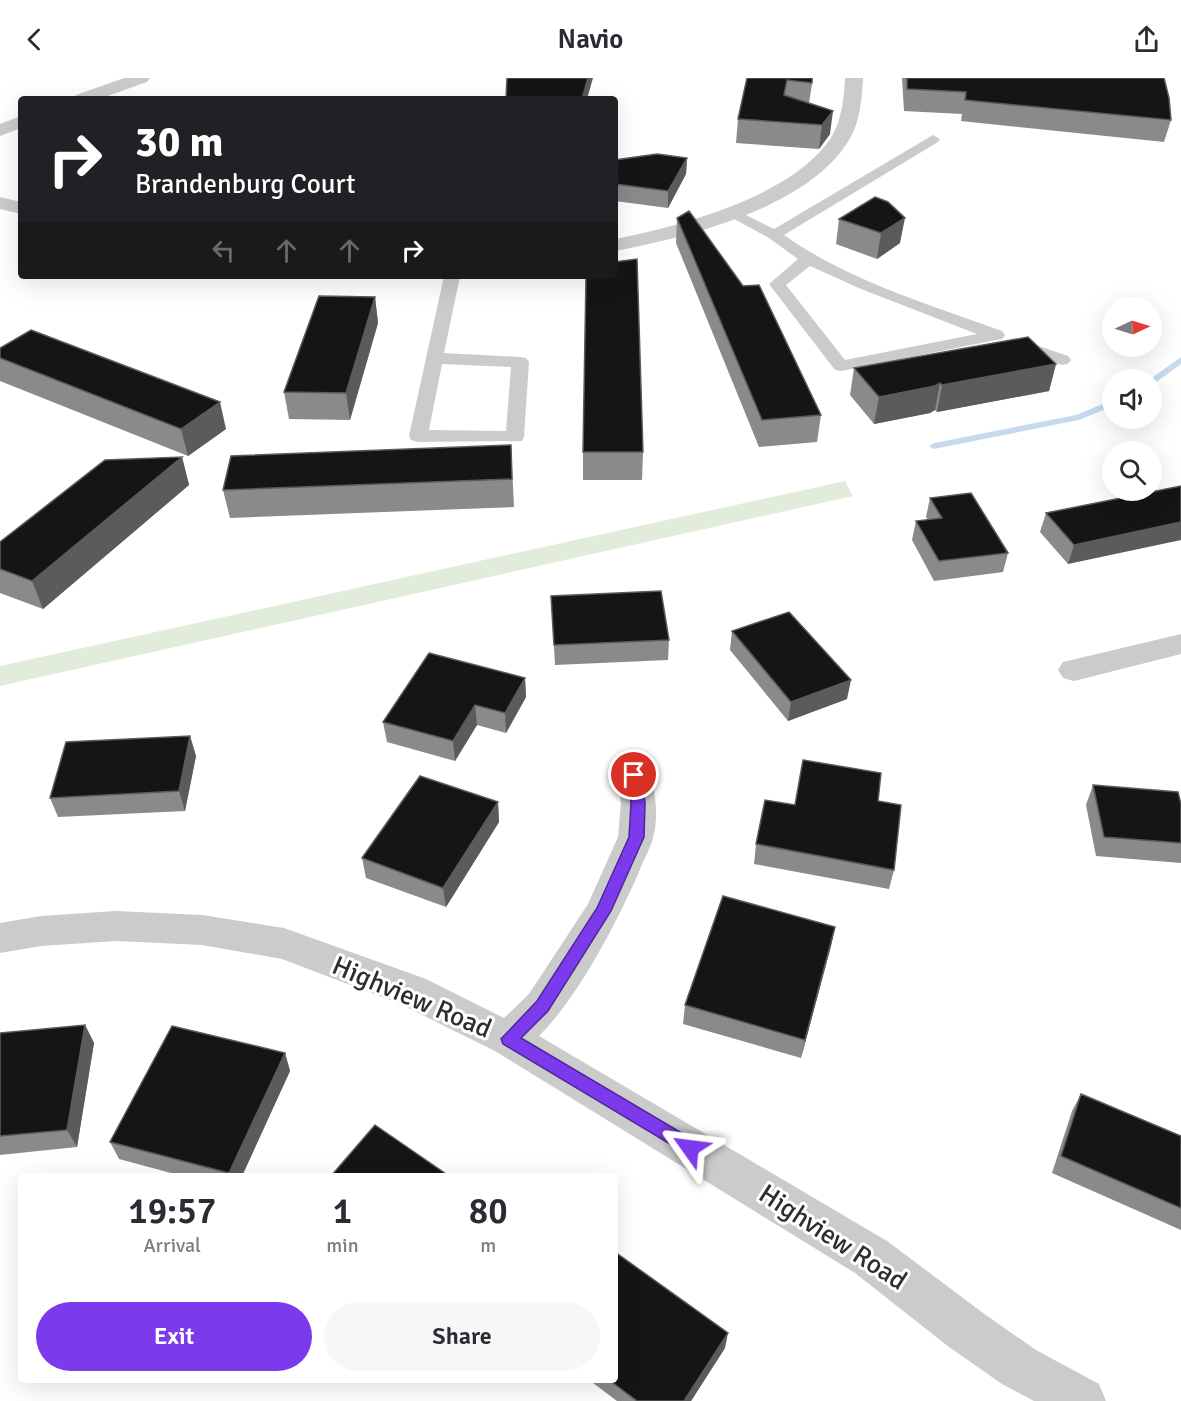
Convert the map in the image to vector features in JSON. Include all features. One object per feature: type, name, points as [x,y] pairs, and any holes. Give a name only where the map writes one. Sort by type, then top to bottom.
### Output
[{"type":"street","points":[[90,96],[141,78]]},
{"type":"street","points":[[618,244],[679,231],[731,213],[791,183],[820,161],[845,129],[854,78]]},
{"type":"street","points":[[0,130],[18,123]]},
{"type":"street","points":[[0,203],[18,207]]},
{"type":"street","points":[[1074,670],[1181,644]]},
{"type":"street","points":[[509,1039],[543,1006],[603,911],[636,837],[638,803],[634,775]]},
{"type":"street","name":"Highview Road","points":[[0,938],[116,926],[202,930],[284,944],[412,991],[509,1039],[872,1257],[1010,1361],[1082,1401]]},
{"type":"lane","points":[[774,235],[933,139]]},
{"type":"lane","points":[[731,213],[774,235],[808,259],[867,286],[1062,360]]},
{"type":"lane","points":[[808,259],[777,284],[841,366],[996,335]]},
{"type":"lane","points":[[435,358],[520,362],[515,437],[418,436],[451,279]]},
{"type":"green space","points":[[845,481],[853,496],[0,686],[0,666]]},
{"type":"building","points":[[507,78],[588,78],[583,96],[506,96]]},
{"type":"building","points":[[747,78],[812,78],[812,83],[787,80],[784,95],[833,111],[822,125],[738,119]]},
{"type":"building","points":[[907,78],[1164,78],[1171,120],[965,100],[966,92],[907,89]]},
{"type":"building","points":[[657,154],[687,158],[668,191],[618,184],[618,160]]},
{"type":"building","points":[[875,197],[888,202],[905,218],[881,233],[839,219]]},
{"type":"building","points":[[689,211],[743,286],[759,285],[821,415],[762,420],[677,218]]},
{"type":"building","points":[[637,259],[643,452],[583,452],[586,279],[618,279],[618,262]]},
{"type":"building","points":[[319,296],[375,297],[346,393],[284,392]]},
{"type":"building","points":[[31,330],[220,402],[181,429],[0,358],[0,348]]},
{"type":"building","points":[[1028,337],[1056,364],[942,385],[940,383],[935,386],[879,397],[854,368]]},
{"type":"building","points":[[511,445],[512,479],[223,490],[231,456]]},
{"type":"building","points":[[182,457],[32,581],[0,569],[0,542],[105,460]]},
{"type":"building","points":[[1181,486],[1181,522],[1074,545],[1046,513],[1106,501],[1162,501],[1162,490]]},
{"type":"building","points":[[971,493],[1008,553],[939,561],[916,521],[942,518],[930,498]]},
{"type":"building","points":[[661,591],[669,640],[554,645],[551,596]]},
{"type":"building","points":[[789,612],[851,680],[791,702],[732,631]]},
{"type":"building","points":[[429,653],[525,678],[505,713],[475,705],[453,741],[383,722]]},
{"type":"building","points":[[190,736],[179,791],[50,798],[66,742]]},
{"type":"building","points":[[803,760],[881,773],[878,801],[901,805],[894,870],[756,844],[765,800],[795,805]]},
{"type":"building","points":[[420,776],[498,802],[443,888],[362,858]]},
{"type":"building","points":[[1093,785],[1178,792],[1181,804],[1181,843],[1104,837]]},
{"type":"building","points":[[723,896],[835,927],[805,1040],[685,1005]]},
{"type":"building","points":[[85,1025],[67,1130],[0,1136],[0,1033]]},
{"type":"building","points":[[172,1026],[285,1053],[229,1173],[110,1142]]},
{"type":"building","points":[[1081,1094],[1181,1136],[1181,1208],[1061,1156]]},
{"type":"building","points":[[375,1125],[445,1173],[334,1173]]},
{"type":"building","points":[[618,1254],[728,1333],[684,1401],[637,1401],[613,1383],[618,1383]]},
{"type":"waterway","points":[[1162,374],[1181,360]]},
{"type":"waterway","points":[[934,446],[1079,417],[1102,408]]},
{"type":"route","points":[[634,775],[638,803],[636,837],[603,911],[543,1006],[509,1039],[690,1148]]}]
